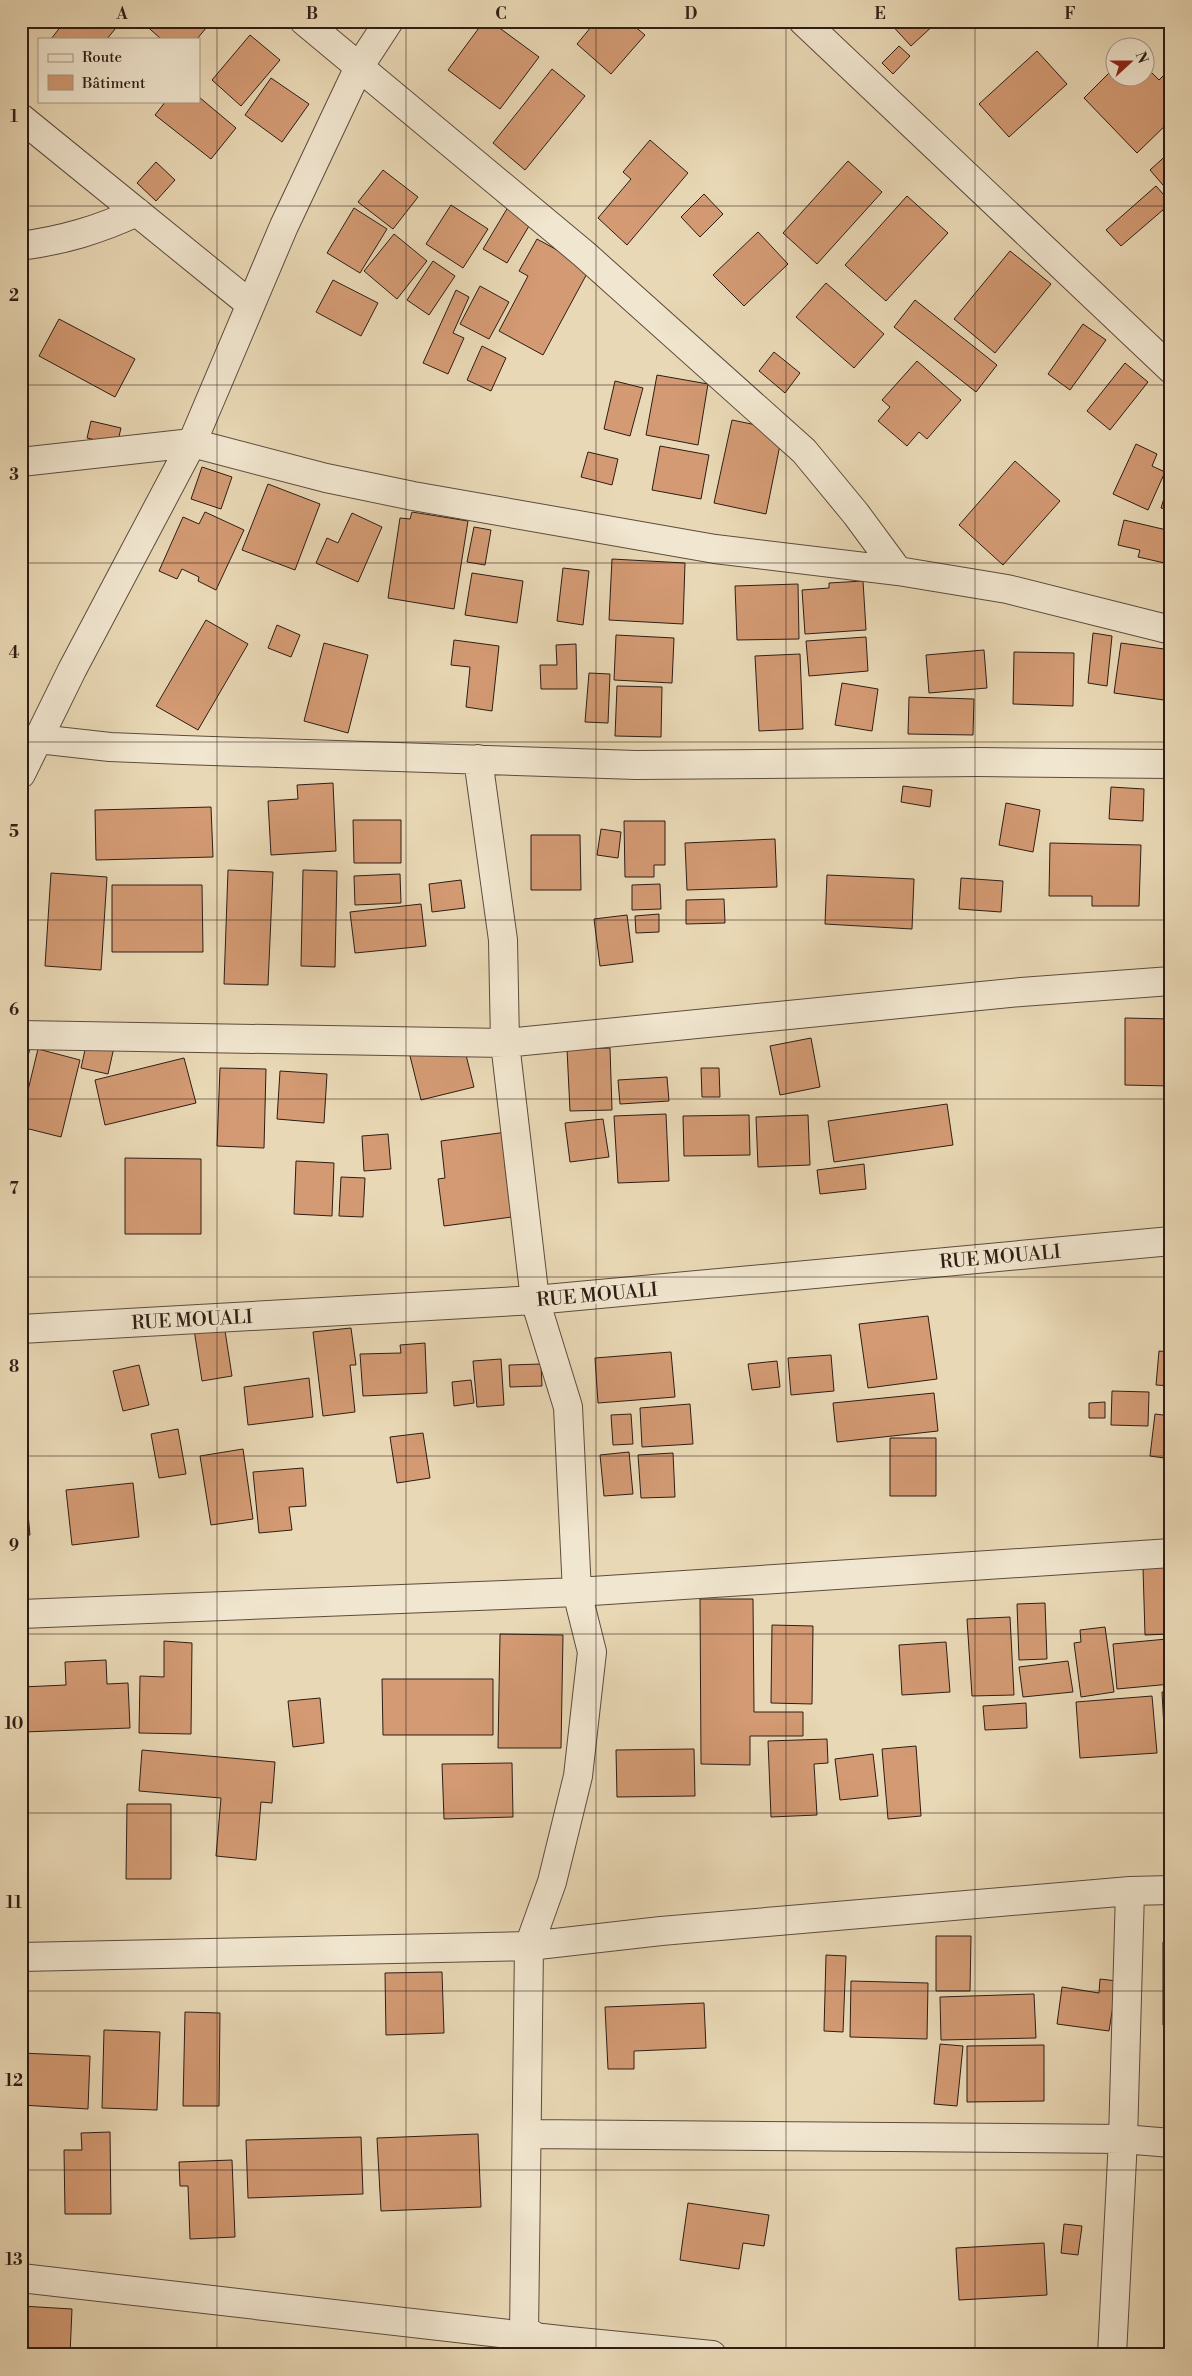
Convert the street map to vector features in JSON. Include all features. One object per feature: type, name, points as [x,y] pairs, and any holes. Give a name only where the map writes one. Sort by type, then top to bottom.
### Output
[{"type":"street","points":[[304,21],[584,254],[804,451],[856,514],[898,571]]},
{"type":"street","points":[[21,774],[72,670],[192,443],[250,304],[359,66],[389,21]]},
{"type":"street","points":[[803,21],[1171,369]]},
{"type":"street","points":[[21,118],[250,304]]},
{"type":"street","points":[[21,246],[60,241],[106,226],[137,212]]},
{"type":"street","points":[[21,462],[192,443],[326,478],[413,496],[716,549],[898,571],[1007,589],[1171,630]]},
{"type":"street","points":[[38,739],[110,747],[478,758],[636,765],[978,762],[1171,764]]},
{"type":"street","points":[[478,758],[502,940],[505,1043],[535,1300],[568,1407],[577,1592],[592,1652],[578,1776],[552,1882],[529,1946],[527,2134],[528,2344]]},
{"type":"street","points":[[21,1035],[505,1043],[1021,992],[1171,981]]},
{"type":"street","name":"RUE MOUALI","points":[[21,1328],[535,1300],[1171,1241]]},
{"type":"street","points":[[21,1614],[577,1592],[1171,1553]]},
{"type":"street","points":[[21,1957],[529,1946],[661,1931],[1171,1890]]},
{"type":"street","points":[[1112,2355],[1123,2139],[1130,1892]]},
{"type":"street","points":[[527,2134],[1123,2139],[1171,2143]]},
{"type":"street","points":[[21,2278],[528,2344],[569,2341],[712,2355]]},
{"type":"building","points":[[65,21],[116,21],[119,24],[108,38],[52,38]]},
{"type":"building","points":[[141,21],[211,21],[198,38],[160,38]]},
{"type":"building","points":[[484,21],[490,21],[539,57],[500,109],[448,70]]},
{"type":"building","points":[[596,21],[628,21],[645,35],[611,74],[577,44]]},
{"type":"building","points":[[888,21],[938,21],[911,46]]},
{"type":"building","points":[[250,35],[280,60],[241,106],[212,80]]},
{"type":"building","points":[[899,46],[910,56],[893,74],[882,63]]},
{"type":"building","points":[[1037,51],[1067,84],[1009,137],[979,104]]},
{"type":"building","points":[[552,69],[585,96],[525,170],[493,143]]},
{"type":"building","points":[[1169,70],[1171,72],[1171,120],[1137,153],[1084,98],[1104,78],[1104,88],[1154,88],[1154,75],[1159,80]]},
{"type":"building","points":[[271,78],[309,104],[282,142],[245,115]]},
{"type":"building","points":[[200,98],[236,128],[211,159],[155,115],[165,102],[200,102]]},
{"type":"building","points":[[650,140],[688,173],[627,245],[598,218],[631,179],[623,172]]},
{"type":"building","points":[[1171,151],[1171,191],[1169,192],[1150,170]]},
{"type":"building","points":[[848,161],[882,192],[817,264],[783,233]]},
{"type":"building","points":[[156,162],[175,180],[156,201],[137,183]]},
{"type":"building","points":[[383,170],[418,197],[393,229],[358,202]]},
{"type":"building","points":[[1156,186],[1171,203],[1121,246],[1106,230]]},
{"type":"building","points":[[704,194],[723,214],[700,237],[681,217]]},
{"type":"building","points":[[907,196],[948,233],[886,301],[845,265]]},
{"type":"building","points":[[511,202],[535,216],[507,263],[483,249]]},
{"type":"building","points":[[451,205],[488,229],[463,268],[426,244]]},
{"type":"building","points":[[354,208],[387,229],[360,273],[327,253]]},
{"type":"building","points":[[758,232],[788,264],[744,306],[713,275]]},
{"type":"building","points":[[394,234],[427,261],[397,299],[364,271]]},
{"type":"building","points":[[537,239],[590,268],[543,355],[499,331],[528,276],[519,271]]},
{"type":"building","points":[[1010,251],[1051,284],[995,353],[954,319]]},
{"type":"building","points":[[433,261],[455,276],[429,315],[407,300]]},
{"type":"building","points":[[333,280],[378,303],[361,336],[316,312]]},
{"type":"building","points":[[826,283],[884,334],[854,368],[796,317]]},
{"type":"building","points":[[480,286],[509,302],[489,339],[460,324]]},
{"type":"building","points":[[456,290],[469,297],[453,333],[464,338],[448,374],[423,363]]},
{"type":"building","points":[[915,300],[997,365],[976,392],[894,327]]},
{"type":"building","points":[[59,319],[135,359],[115,397],[39,356]]},
{"type":"building","points":[[1083,324],[1106,340],[1070,390],[1048,374]]},
{"type":"building","points":[[482,346],[506,358],[491,391],[467,380]]},
{"type":"building","points":[[774,352],[800,373],[785,393],[759,371]]},
{"type":"building","points":[[917,361],[961,400],[927,439],[919,432],[907,446],[878,421],[890,407],[882,400]]},
{"type":"building","points":[[1125,363],[1148,382],[1110,430],[1087,411]]},
{"type":"building","points":[[657,375],[708,384],[698,445],[646,435]]},
{"type":"building","points":[[615,381],[643,388],[630,436],[604,429]]},
{"type":"building","points":[[732,420],[771,428],[781,440],[766,514],[714,503]]},
{"type":"building","points":[[91,421],[121,428],[117,445],[87,438]]},
{"type":"building","points":[[1136,444],[1157,454],[1152,466],[1165,472],[1148,510],[1113,494]]},
{"type":"building","points":[[660,446],[709,455],[701,499],[652,490]]},
{"type":"building","points":[[588,452],[618,459],[612,485],[581,477]]},
{"type":"building","points":[[1015,461],[1060,501],[1003,565],[959,525]]},
{"type":"building","points":[[202,467],[232,477],[221,509],[191,499]]},
{"type":"building","points":[[1171,479],[1171,510],[1161,508]]},
{"type":"building","points":[[268,484],[320,504],[295,570],[242,550]]},
{"type":"building","points":[[205,512],[244,530],[216,590],[198,581],[199,577],[182,569],[177,579],[159,571],[183,517],[199,524]]},
{"type":"building","points":[[412,512],[468,521],[454,609],[388,598],[400,518],[410,519]]},
{"type":"building","points":[[352,513],[382,527],[358,582],[316,563],[327,538],[338,543]]},
{"type":"building","points":[[1124,520],[1171,531],[1169,564],[1138,557],[1140,550],[1118,545]]},
{"type":"building","points":[[474,527],[491,530],[485,565],[467,562]]},
{"type":"building","points":[[612,559],[685,563],[683,624],[609,620]]},
{"type":"building","points":[[563,568],[589,571],[583,625],[557,621]]},
{"type":"building","points":[[472,573],[523,581],[517,623],[465,615]]},
{"type":"building","points":[[863,581],[866,630],[805,634],[802,590],[829,588],[829,583]]},
{"type":"building","points":[[798,584],[799,639],[737,640],[735,586]]},
{"type":"building","points":[[206,620],[248,644],[198,730],[156,706]]},
{"type":"building","points":[[277,625],[300,635],[291,657],[268,648]]},
{"type":"building","points":[[1093,633],[1112,636],[1107,686],[1088,683]]},
{"type":"building","points":[[616,635],[674,638],[672,683],[614,680]]},
{"type":"building","points":[[866,637],[868,671],[809,676],[806,641]]},
{"type":"building","points":[[454,640],[499,646],[492,711],[466,707],[470,667],[451,665]]},
{"type":"building","points":[[324,643],[368,655],[348,733],[304,721]]},
{"type":"building","points":[[1121,643],[1171,650],[1171,701],[1114,693]]},
{"type":"building","points":[[576,644],[577,689],[541,689],[540,665],[557,665],[556,645]]},
{"type":"building","points":[[984,650],[987,688],[929,693],[926,655]]},
{"type":"building","points":[[1014,652],[1074,653],[1073,706],[1013,704]]},
{"type":"building","points":[[800,654],[803,729],[759,731],[755,656]]},
{"type":"building","points":[[589,673],[610,674],[608,723],[585,722]]},
{"type":"building","points":[[842,683],[878,689],[872,731],[835,725]]},
{"type":"building","points":[[617,686],[662,687],[661,737],[615,736]]},
{"type":"building","points":[[909,697],[974,699],[973,735],[908,734]]},
{"type":"building","points":[[333,783],[336,851],[271,855],[268,801],[298,799],[297,785]]},
{"type":"building","points":[[903,786],[932,790],[930,807],[901,802]]},
{"type":"building","points":[[1111,787],[1144,789],[1143,821],[1109,819]]},
{"type":"building","points":[[1006,803],[1040,810],[1033,852],[999,845]]},
{"type":"building","points":[[211,807],[213,857],[96,860],[95,810]]},
{"type":"building","points":[[353,820],[401,820],[401,863],[354,863]]},
{"type":"building","points":[[624,821],[665,821],[665,865],[654,865],[654,877],[625,877]]},
{"type":"building","points":[[601,829],[621,832],[618,858],[597,855]]},
{"type":"building","points":[[531,835],[580,835],[581,890],[531,890]]},
{"type":"building","points":[[775,839],[777,887],[687,890],[685,843]]},
{"type":"building","points":[[1050,843],[1141,845],[1139,906],[1092,906],[1092,896],[1049,896]]},
{"type":"building","points":[[228,870],[273,872],[268,985],[224,984]]},
{"type":"building","points":[[303,870],[337,871],[335,967],[301,966]]},
{"type":"building","points":[[51,873],[107,877],[101,970],[45,966]]},
{"type":"building","points":[[400,874],[401,903],[355,905],[354,876]]},
{"type":"building","points":[[827,875],[914,879],[912,929],[825,924]]},
{"type":"building","points":[[961,878],[1003,881],[1001,912],[959,909]]},
{"type":"building","points":[[461,880],[465,908],[432,912],[429,884]]},
{"type":"building","points":[[660,884],[661,909],[632,910],[632,885]]},
{"type":"building","points":[[112,885],[202,885],[203,952],[112,952]]},
{"type":"building","points":[[724,899],[725,923],[686,924],[686,900]]},
{"type":"building","points":[[421,904],[426,946],[355,953],[350,912]]},
{"type":"building","points":[[659,914],[659,932],[636,933],[635,916]]},
{"type":"building","points":[[627,915],[633,962],[600,966],[594,919]]},
{"type":"building","points":[[1125,1018],[1171,1019],[1171,1086],[1125,1085]]},
{"type":"building","points":[[90,1027],[117,1034],[108,1074],[81,1068]]},
{"type":"building","points":[[811,1038],[820,1087],[780,1095],[770,1046]]},
{"type":"building","points":[[462,1039],[474,1087],[421,1100],[409,1052]]},
{"type":"building","points":[[21,1045],[30,1047],[21,1091]]},
{"type":"building","points":[[610,1048],[612,1110],[570,1111],[567,1049]]},
{"type":"building","points":[[38,1049],[80,1060],[61,1137],[21,1127],[21,1119]]},
{"type":"building","points":[[184,1058],[196,1103],[105,1125],[95,1080]]},
{"type":"building","points":[[220,1068],[266,1069],[264,1148],[217,1146]]},
{"type":"building","points":[[701,1068],[719,1068],[720,1097],[702,1097]]},
{"type":"building","points":[[280,1071],[327,1074],[324,1123],[277,1119]]},
{"type":"building","points":[[667,1077],[669,1101],[620,1104],[618,1080]]},
{"type":"building","points":[[947,1104],[953,1145],[834,1162],[828,1121]]},
{"type":"building","points":[[666,1114],[669,1181],[618,1183],[614,1116]]},
{"type":"building","points":[[749,1115],[750,1155],[684,1156],[683,1116]]},
{"type":"building","points":[[808,1115],[810,1165],[758,1167],[756,1117]]},
{"type":"building","points":[[603,1119],[609,1157],[570,1162],[565,1123]]},
{"type":"building","points":[[514,1131],[518,1164],[505,1165],[512,1217],[444,1226],[438,1179],[445,1178],[441,1141]]},
{"type":"building","points":[[388,1134],[391,1169],[364,1171],[362,1136]]},
{"type":"building","points":[[125,1158],[201,1159],[201,1234],[125,1234]]},
{"type":"building","points":[[296,1161],[334,1163],[332,1216],[294,1214]]},
{"type":"building","points":[[864,1164],[866,1189],[820,1194],[817,1170]]},
{"type":"building","points":[[341,1177],[365,1178],[363,1217],[339,1216]]},
{"type":"building","points":[[928,1316],[937,1379],[868,1388],[859,1324]]},
{"type":"building","points":[[223,1318],[232,1376],[202,1381],[193,1323]]},
{"type":"building","points":[[351,1328],[356,1365],[350,1365],[355,1412],[323,1416],[313,1332]]},
{"type":"building","points":[[425,1343],[427,1393],[363,1396],[360,1354],[401,1353],[400,1345]]},
{"type":"building","points":[[1159,1351],[1171,1352],[1171,1386],[1156,1385]]},
{"type":"building","points":[[671,1352],[675,1397],[598,1403],[595,1358]]},
{"type":"building","points":[[831,1355],[834,1391],[791,1395],[788,1358]]},
{"type":"building","points":[[501,1359],[504,1405],[477,1407],[473,1361]]},
{"type":"building","points":[[777,1361],[780,1387],[752,1390],[748,1364]]},
{"type":"building","points":[[541,1364],[542,1386],[510,1387],[509,1365]]},
{"type":"building","points":[[139,1365],[149,1405],[123,1411],[113,1371]]},
{"type":"building","points":[[309,1378],[313,1417],[248,1425],[244,1387]]},
{"type":"building","points":[[471,1380],[474,1403],[454,1406],[452,1382]]},
{"type":"building","points":[[1112,1391],[1149,1392],[1148,1426],[1111,1425]]},
{"type":"building","points":[[934,1393],[938,1431],[837,1442],[833,1403]]},
{"type":"building","points":[[1105,1402],[1105,1418],[1089,1418],[1089,1403]]},
{"type":"building","points":[[690,1404],[693,1444],[642,1447],[640,1408]]},
{"type":"building","points":[[631,1414],[633,1444],[613,1445],[611,1415]]},
{"type":"building","points":[[1155,1414],[1171,1416],[1171,1459],[1150,1456]]},
{"type":"building","points":[[178,1429],[186,1474],[159,1478],[151,1434]]},
{"type":"building","points":[[423,1433],[430,1478],[397,1483],[390,1437]]},
{"type":"building","points":[[890,1438],[936,1438],[936,1496],[890,1496]]},
{"type":"building","points":[[243,1449],[253,1519],[211,1525],[200,1456]]},
{"type":"building","points":[[629,1452],[633,1494],[604,1496],[600,1455]]},
{"type":"building","points":[[673,1453],[675,1497],[641,1498],[638,1455]]},
{"type":"building","points":[[303,1468],[306,1506],[289,1507],[292,1530],[259,1533],[253,1472]]},
{"type":"building","points":[[24,1473],[30,1535],[21,1536],[21,1474]]},
{"type":"building","points":[[133,1483],[139,1537],[72,1545],[66,1490]]},
{"type":"building","points":[[1168,1567],[1170,1634],[1145,1635],[1143,1568]]},
{"type":"building","points":[[700,1599],[753,1599],[754,1712],[803,1712],[803,1736],[750,1736],[750,1765],[701,1764]]},
{"type":"building","points":[[1045,1603],[1047,1659],[1019,1660],[1017,1604]]},
{"type":"building","points":[[1010,1617],[1014,1695],[972,1696],[967,1619]]},
{"type":"building","points":[[772,1625],[813,1626],[812,1704],[771,1703]]},
{"type":"building","points":[[1105,1627],[1114,1692],[1081,1697],[1074,1643],[1081,1642],[1080,1630]]},
{"type":"building","points":[[500,1634],[563,1635],[561,1748],[498,1748]]},
{"type":"building","points":[[1167,1639],[1171,1684],[1117,1689],[1113,1644]]},
{"type":"building","points":[[164,1641],[192,1643],[191,1734],[139,1733],[140,1676],[164,1677]]},
{"type":"building","points":[[946,1642],[950,1692],[902,1695],[899,1645]]},
{"type":"building","points":[[106,1660],[107,1684],[128,1683],[130,1728],[24,1732],[22,1687],[66,1685],[65,1662]]},
{"type":"building","points":[[1068,1661],[1073,1692],[1023,1697],[1019,1667]]},
{"type":"building","points":[[382,1679],[493,1679],[493,1735],[383,1735]]},
{"type":"building","points":[[1171,1691],[1171,1765],[1166,1765],[1162,1692]]},
{"type":"building","points":[[1152,1696],[1157,1753],[1080,1758],[1076,1702]]},
{"type":"building","points":[[320,1698],[324,1743],[293,1747],[288,1701]]},
{"type":"building","points":[[1026,1703],[1027,1728],[985,1730],[983,1706]]},
{"type":"building","points":[[827,1739],[828,1763],[814,1764],[817,1815],[771,1817],[768,1741]]},
{"type":"building","points":[[916,1746],[921,1816],[888,1819],[882,1749]]},
{"type":"building","points":[[694,1749],[695,1796],[617,1797],[616,1750]]},
{"type":"building","points":[[142,1750],[275,1762],[272,1803],[261,1802],[256,1860],[216,1856],[221,1798],[139,1791]]},
{"type":"building","points":[[873,1754],[878,1796],[840,1800],[835,1759]]},
{"type":"building","points":[[512,1763],[513,1817],[444,1819],[442,1764]]},
{"type":"building","points":[[127,1804],[171,1804],[171,1879],[126,1879]]},
{"type":"building","points":[[936,1936],[971,1936],[970,1991],[936,1991]]},
{"type":"building","points":[[1163,1942],[1171,1942],[1171,2025],[1163,2025]]},
{"type":"building","points":[[826,1955],[846,1956],[843,2032],[824,2031]]},
{"type":"building","points":[[442,1972],[444,2033],[386,2035],[385,1973]]},
{"type":"building","points":[[1100,1979],[1117,1981],[1109,2031],[1057,2024],[1062,1987],[1099,1993]]},
{"type":"building","points":[[851,1981],[928,1983],[927,2039],[850,2037]]},
{"type":"building","points":[[1034,1994],[1036,2038],[941,2040],[940,1997]]},
{"type":"building","points":[[704,2003],[706,2048],[634,2051],[634,2069],[608,2069],[605,2007]]},
{"type":"building","points":[[185,2012],[220,2013],[219,2106],[183,2106]]},
{"type":"building","points":[[104,2030],[160,2032],[157,2110],[102,2108]]},
{"type":"building","points":[[940,2044],[963,2046],[957,2106],[934,2104]]},
{"type":"building","points":[[1044,2045],[1044,2101],[967,2102],[967,2046]]},
{"type":"building","points":[[21,2053],[90,2056],[88,2109],[21,2105]]},
{"type":"building","points":[[21,2122],[24,2122],[21,2172]]},
{"type":"building","points":[[110,2132],[111,2214],[65,2214],[64,2150],[82,2150],[81,2133]]},
{"type":"building","points":[[478,2134],[481,2207],[381,2211],[377,2138]]},
{"type":"building","points":[[361,2137],[363,2194],[248,2198],[246,2140]]},
{"type":"building","points":[[232,2160],[235,2237],[190,2239],[188,2186],[180,2186],[179,2162]]},
{"type":"building","points":[[688,2203],[769,2215],[764,2246],[743,2243],[739,2269],[680,2260]]},
{"type":"building","points":[[1064,2224],[1082,2226],[1078,2255],[1061,2253]]},
{"type":"building","points":[[1044,2243],[1047,2295],[959,2300],[956,2248]]},
{"type":"building","points":[[21,2306],[72,2309],[70,2355],[21,2355]]}]
